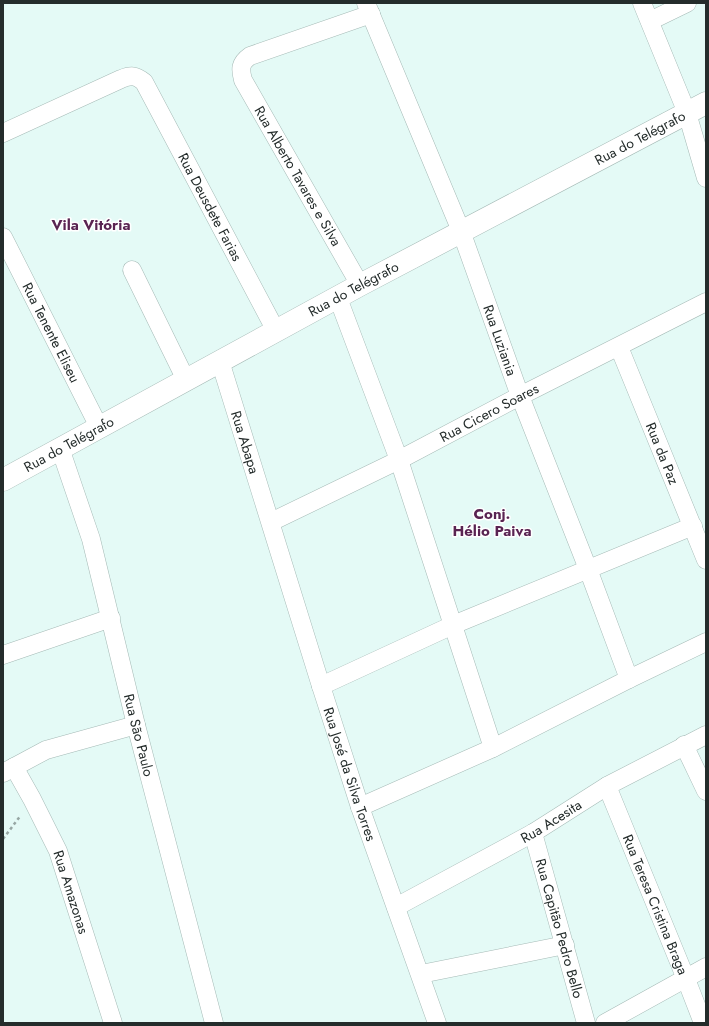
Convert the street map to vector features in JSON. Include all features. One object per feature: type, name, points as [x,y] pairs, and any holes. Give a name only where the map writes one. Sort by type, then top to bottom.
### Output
[{"type":"street","points":[[642,3],[687,113],[706,178]]},
{"type":"street","points":[[650,21],[687,3]]},
{"type":"street","name":"Rua Alberto Tavares e Silva","points":[[360,285],[243,80],[241,65],[250,56],[369,9]]},
{"type":"street","name":"Rua Luziania","points":[[369,9],[461,231],[520,396],[629,678]]},
{"type":"street","name":"Rua Deusdete Farias","points":[[3,133],[129,76],[136,76],[144,82],[276,331]]},
{"type":"street","name":"Rua do Telégrafo","points":[[5,475],[60,448],[461,231],[706,103]]},
{"type":"street","name":"Rua Tenente Eliseu","points":[[3,237],[99,427]]},
{"type":"street","points":[[132,270],[186,380]]},
{"type":"street","points":[[338,298],[398,460],[493,748]]},
{"type":"street","name":"Rua Cicero Soares","points":[[271,522],[398,460],[520,396],[706,302]]},
{"type":"street","name":"Rua da Paz","points":[[619,347],[706,560]]},
{"type":"street","name":"Rua Abapa","points":[[220,361],[271,522]]},
{"type":"street","name":"Rua São Paulo","points":[[60,448],[91,539],[136,725],[214,1023]]},
{"type":"street","name":"Rua José da Silva Torres","points":[[271,522],[321,686],[360,806],[421,974],[437,1023]]},
{"type":"street","points":[[321,686],[453,625],[693,526]]},
{"type":"street","points":[[3,655],[111,618]]},
{"type":"street","points":[[360,806],[493,748],[629,678],[706,642]]},
{"type":"street","points":[[9,770],[46,750],[136,725]]},
{"type":"street","name":"Rua Acesita","points":[[396,907],[533,833],[606,786],[706,735]]},
{"type":"street","points":[[684,745],[706,791]]},
{"type":"street","name":"Rua Amazonas","points":[[9,770],[32,799],[58,851],[113,1023]]},
{"type":"street","name":"Rua Teresa Cristina Braga","points":[[606,786],[703,1023]]},
{"type":"street","name":"Rua Capitão Pedro Bello","points":[[533,833],[586,1023]]},
{"type":"street","points":[[421,974],[565,945]]},
{"type":"street","points":[[605,1023],[706,968]]},
{"type":"path","points":[[3,839],[32,799]]},
{"type":"district","name":"Vila Vitória","points":[[91,225]]},
{"type":"district","name":"Conj. Hélio Paiva","points":[[492,522]]}]
